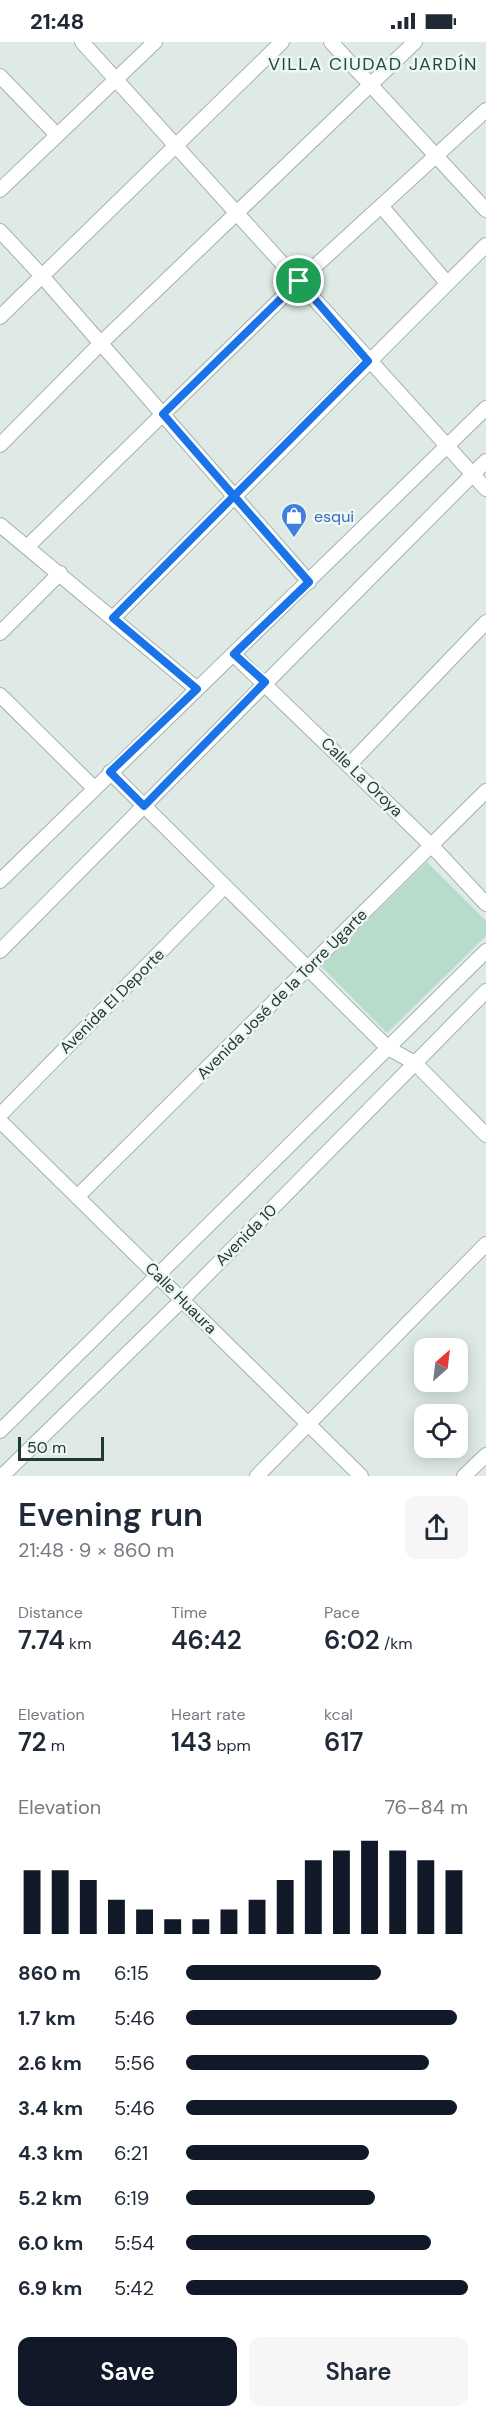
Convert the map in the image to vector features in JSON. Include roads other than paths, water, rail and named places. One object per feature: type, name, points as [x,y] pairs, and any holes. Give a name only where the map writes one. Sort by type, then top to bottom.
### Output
[{"type":"street","points":[[82,42],[486,489]]},
{"type":"street","points":[[0,190],[155,42]]},
{"type":"street","points":[[0,317],[282,42]]},
{"type":"street","points":[[331,42],[486,210]]},
{"type":"street","points":[[0,445],[101,343],[415,42]]},
{"type":"street","points":[[0,76],[57,135]]},
{"type":"street","points":[[28,546],[299,281],[486,110]]},
{"type":"street","points":[[382,207],[447,283]]},
{"type":"street","points":[[0,231],[101,343],[309,582]]},
{"type":"street","points":[[113,618],[486,245]]},
{"type":"street","points":[[0,881],[486,408]]},
{"type":"street","points":[[0,951],[486,461]]},
{"type":"street","points":[[0,525],[197,689]]},
{"type":"street","points":[[0,633],[60,573]]},
{"type":"street","points":[[349,765],[486,622]]},
{"type":"street","name":"Calle La Oroya","points":[[234,654],[432,846],[486,904]]},
{"type":"street","points":[[0,695],[94,788]]},
{"type":"street","points":[[110,772],[388,1048],[415,1063],[486,1135]]},
{"type":"street","name":"Avenida José de la Torre Ugarte","points":[[77,1197],[486,791]]},
{"type":"street","name":"Avenida El Deporte","points":[[0,1115],[225,886]]},
{"type":"street","name":"Avenida 10","points":[[0,1431],[486,951]]},
{"type":"street","name":"Avenida 10","points":[[2,1476],[182,1300],[486,991]]},
{"type":"street","name":"Calle Huaura","points":[[0,1120],[361,1476]]},
{"type":"street","points":[[257,1476],[486,1244]]},
{"type":"street","points":[[464,1476],[486,1455]]},
{"type":"place","name":"esqui","points":[[294,539]]},
{"type":"district","name":"VILLA CIUDAD JARDÍN","points":[[373,64]]}]
